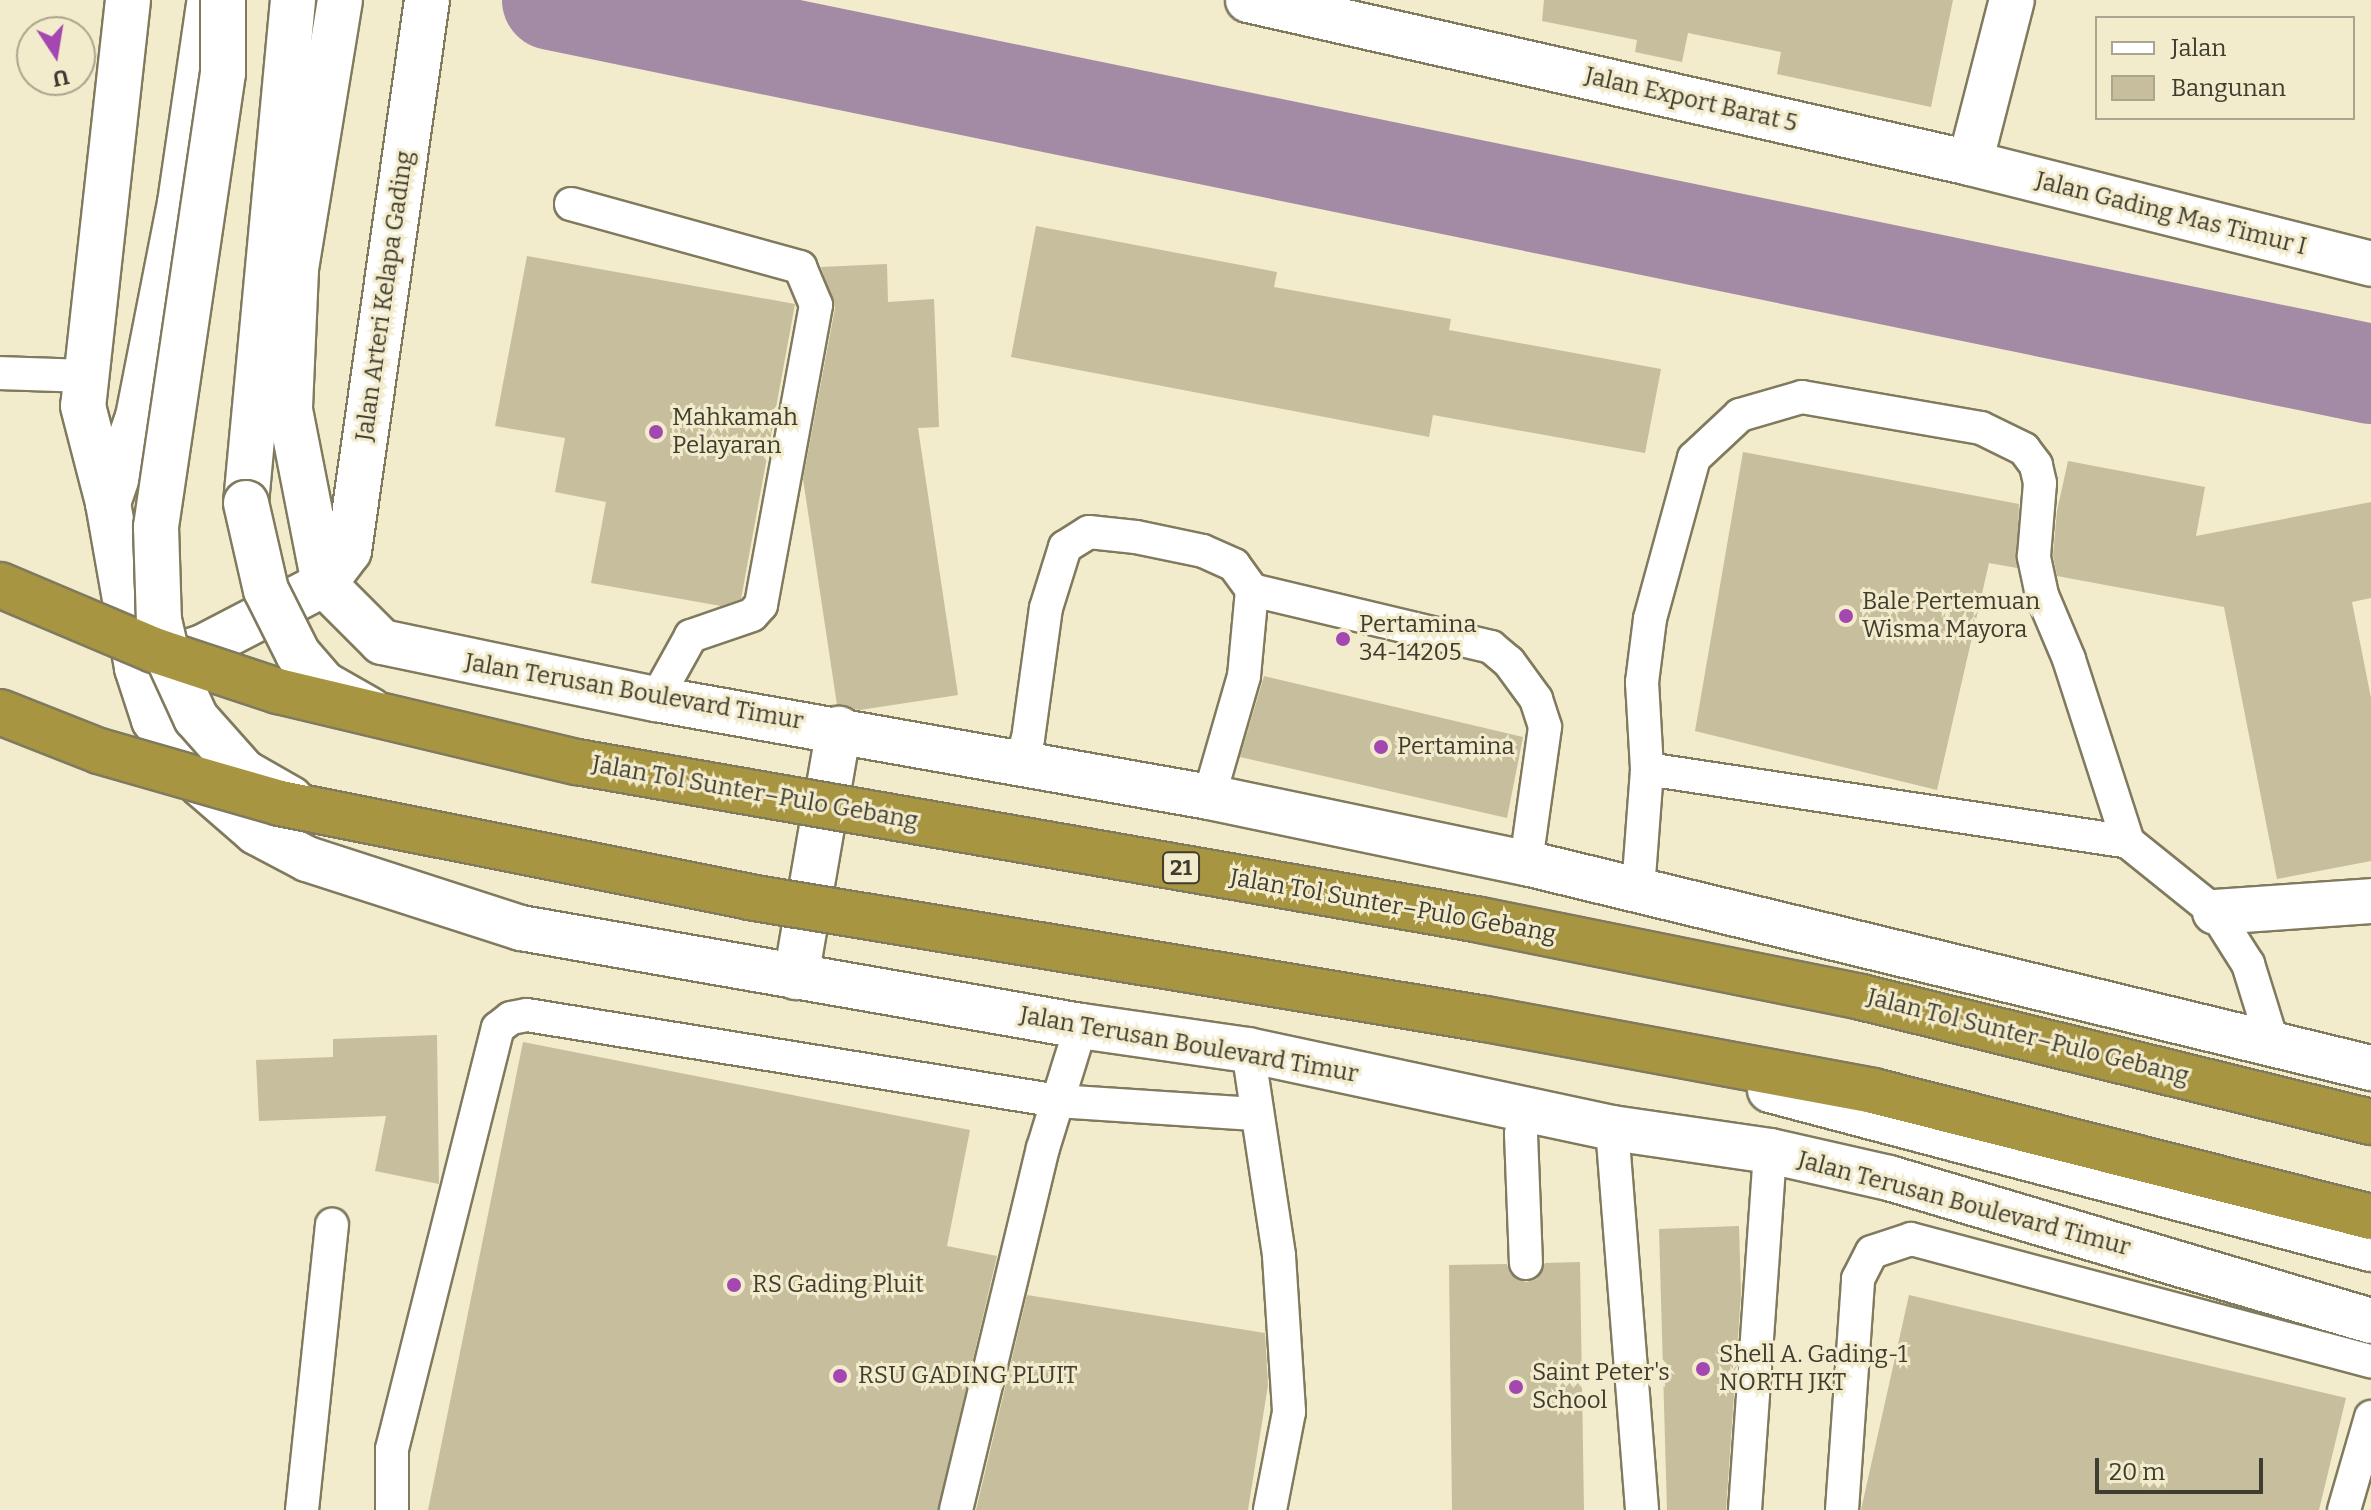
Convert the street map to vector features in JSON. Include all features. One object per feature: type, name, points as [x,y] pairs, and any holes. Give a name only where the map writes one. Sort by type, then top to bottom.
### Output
[{"type":"highway","name":"Jalan Tol Sunter–Pulo Gebang","points":[[0,585],[154,650],[278,691],[577,762],[1525,929],[1861,997],[2371,1122]]},
{"type":"highway","points":[[0,712],[99,751],[280,803],[749,897],[1485,1019],[1873,1091],[2371,1217]]},
{"type":"street","points":[[128,0],[83,406],[108,503],[137,668],[203,647],[324,584],[290,410],[296,270],[340,0]]},
{"type":"street","points":[[293,0],[246,503],[266,590],[282,626],[324,684],[356,704],[458,743],[1715,973],[2252,1097],[2371,1132]]},
{"type":"street","name":"Jalan Arteri Kelapa Gading","points":[[324,584],[349,551],[427,0]]},
{"type":"street","name":"Jalan Export Barat 5","points":[[1248,0],[1970,163]]},
{"type":"street","points":[[1970,163],[2012,0]]},
{"type":"street","points":[[108,503],[138,417],[180,203],[213,10]]},
{"type":"street","points":[[213,10],[223,73],[156,527],[159,620],[167,655],[196,718],[244,772],[273,792],[449,844],[603,876],[1712,1074],[2371,1249]]},
{"type":"street","name":"Jalan Gading Mas Timur I","points":[[1970,163],[2371,264]]},
{"type":"street","name":"Jalan Terusan Boulevard Timur","points":[[324,584],[382,642],[444,658],[656,699],[1209,797],[1526,863],[2272,1041],[2371,1068]]},
{"type":"street","name":"Jalan Terusan Boulevard Timur","points":[[137,668],[154,720],[202,785],[256,832],[307,859],[521,928],[1081,1026],[1248,1050],[1612,1128],[1770,1151],[1889,1178],[2371,1321]]},
{"type":"street","points":[[796,977],[839,729]]},
{"type":"street","points":[[2215,912],[2371,901]]},
{"type":"lane","points":[[571,204],[800,267],[816,305],[761,605],[752,615],[691,636],[656,699]]},
{"type":"lane","points":[[0,373],[86,376]]},
{"type":"lane","points":[[1638,890],[1647,769],[1642,682],[1650,619],[1694,458],[1740,415],[1802,397],[1981,428],[2024,449],[2036,465],[2040,483],[2034,556],[2042,595],[2069,659],[2128,842]]},
{"type":"lane","points":[[1020,763],[1028,739],[1046,608],[1065,547],[1089,532],[1203,551],[1234,565],[1252,590],[1491,647],[1509,662],[1536,699],[1545,727],[1526,863]]},
{"type":"lane","points":[[1209,797],[1244,676],[1252,590]]},
{"type":"lane","points":[[1647,769],[2128,842],[2215,912],[2248,964],[2272,1041]]},
{"type":"lane","points":[[392,1510],[392,1449],[498,1028],[511,1018],[527,1015],[1058,1101],[1254,1114]]},
{"type":"lane","points":[[956,1510],[1058,1101],[1081,1026]]},
{"type":"lane","points":[[1248,1050],[1254,1114],[1279,1256],[1289,1412],[1270,1510]]},
{"type":"lane","points":[[1525,1109],[1521,1134],[1526,1263]]},
{"type":"lane","points":[[1612,1128],[1642,1510]]},
{"type":"lane","points":[[1745,1510],[1770,1151]]},
{"type":"lane","points":[[302,1510],[332,1225]]},
{"type":"lane","points":[[1842,1510],[1858,1279],[1872,1252],[1911,1239],[2371,1361]]},
{"type":"lane","points":[[2344,1510],[2371,1417]]},
{"type":"building","points":[[1544,0],[1953,0],[1931,107],[1777,74],[1781,52],[1688,33],[1682,62],[1635,52],[1637,40],[1542,21]]},
{"type":"building","points":[[1036,226],[1277,272],[1274,287],[1451,319],[1449,330],[1661,369],[1645,453],[1433,415],[1429,437],[1011,357]]},
{"type":"building","name":"Mahkamah Pelayaran","points":[[527,256],[795,304],[741,599],[721,606],[591,583],[606,502],[555,492],[565,438],[495,426]]},
{"type":"building","points":[[887,264],[888,302],[934,299],[939,427],[918,428],[958,695],[860,710],[837,705],[803,479],[835,308],[821,267]]},
{"type":"building","name":"Bale Pertemuan Wisma Mayora","points":[[1743,452],[2019,504],[2017,568],[1989,563],[1937,790],[1695,731]]},
{"type":"building","points":[[2068,461],[2205,487],[2196,536],[2371,502],[2371,598],[2352,602],[2371,698],[2371,861],[2277,879],[2224,607],[2057,576],[2053,555],[2057,511]]},
{"type":"building","name":"Pertamina","points":[[1264,676],[1523,737],[1507,818],[1240,757]]},
{"type":"building","points":[[437,1035],[439,1184],[375,1171],[386,1116],[259,1121],[256,1060],[333,1057],[333,1039]]},
{"type":"building","name":"RS Gading Pluit","points":[[523,1042],[970,1130],[947,1246],[997,1256],[938,1510],[428,1510]]},
{"type":"building","name":"Shell A. Gading-1 NORTH JKT","points":[[1739,1226],[1741,1293],[1726,1510],[1667,1510],[1659,1229]]},
{"type":"building","name":"Saint Peter's School","points":[[1580,1262],[1584,1510],[1452,1510],[1449,1265],[1507,1264],[1510,1274],[1526,1282],[1537,1279],[1545,1263]]},
{"type":"building","points":[[1027,1295],[1265,1333],[1268,1385],[1248,1510],[976,1510]]},
{"type":"building","points":[[1909,1295],[2346,1398],[2319,1510],[1861,1510]]},
{"type":"waterway","points":[[552,0],[2371,374]]},
{"type":"place","name":"Mahkamah Pelayaran","points":[[656,432]]},
{"type":"place","name":"Bale Pertemuan Wisma Mayora","points":[[1846,616]]},
{"type":"place","name":"Pertamina 34-14205","points":[[1343,639]]},
{"type":"place","name":"Pertamina","points":[[1381,747]]},
{"type":"place","name":"RS Gading Pluit","points":[[734,1285]]},
{"type":"place","name":"Shell A. Gading-1 NORTH JKT","points":[[1703,1369]]},
{"type":"place","name":"RSU GADING PLUIT","points":[[840,1376]]},
{"type":"place","name":"Saint Peter's School","points":[[1516,1387]]}]
